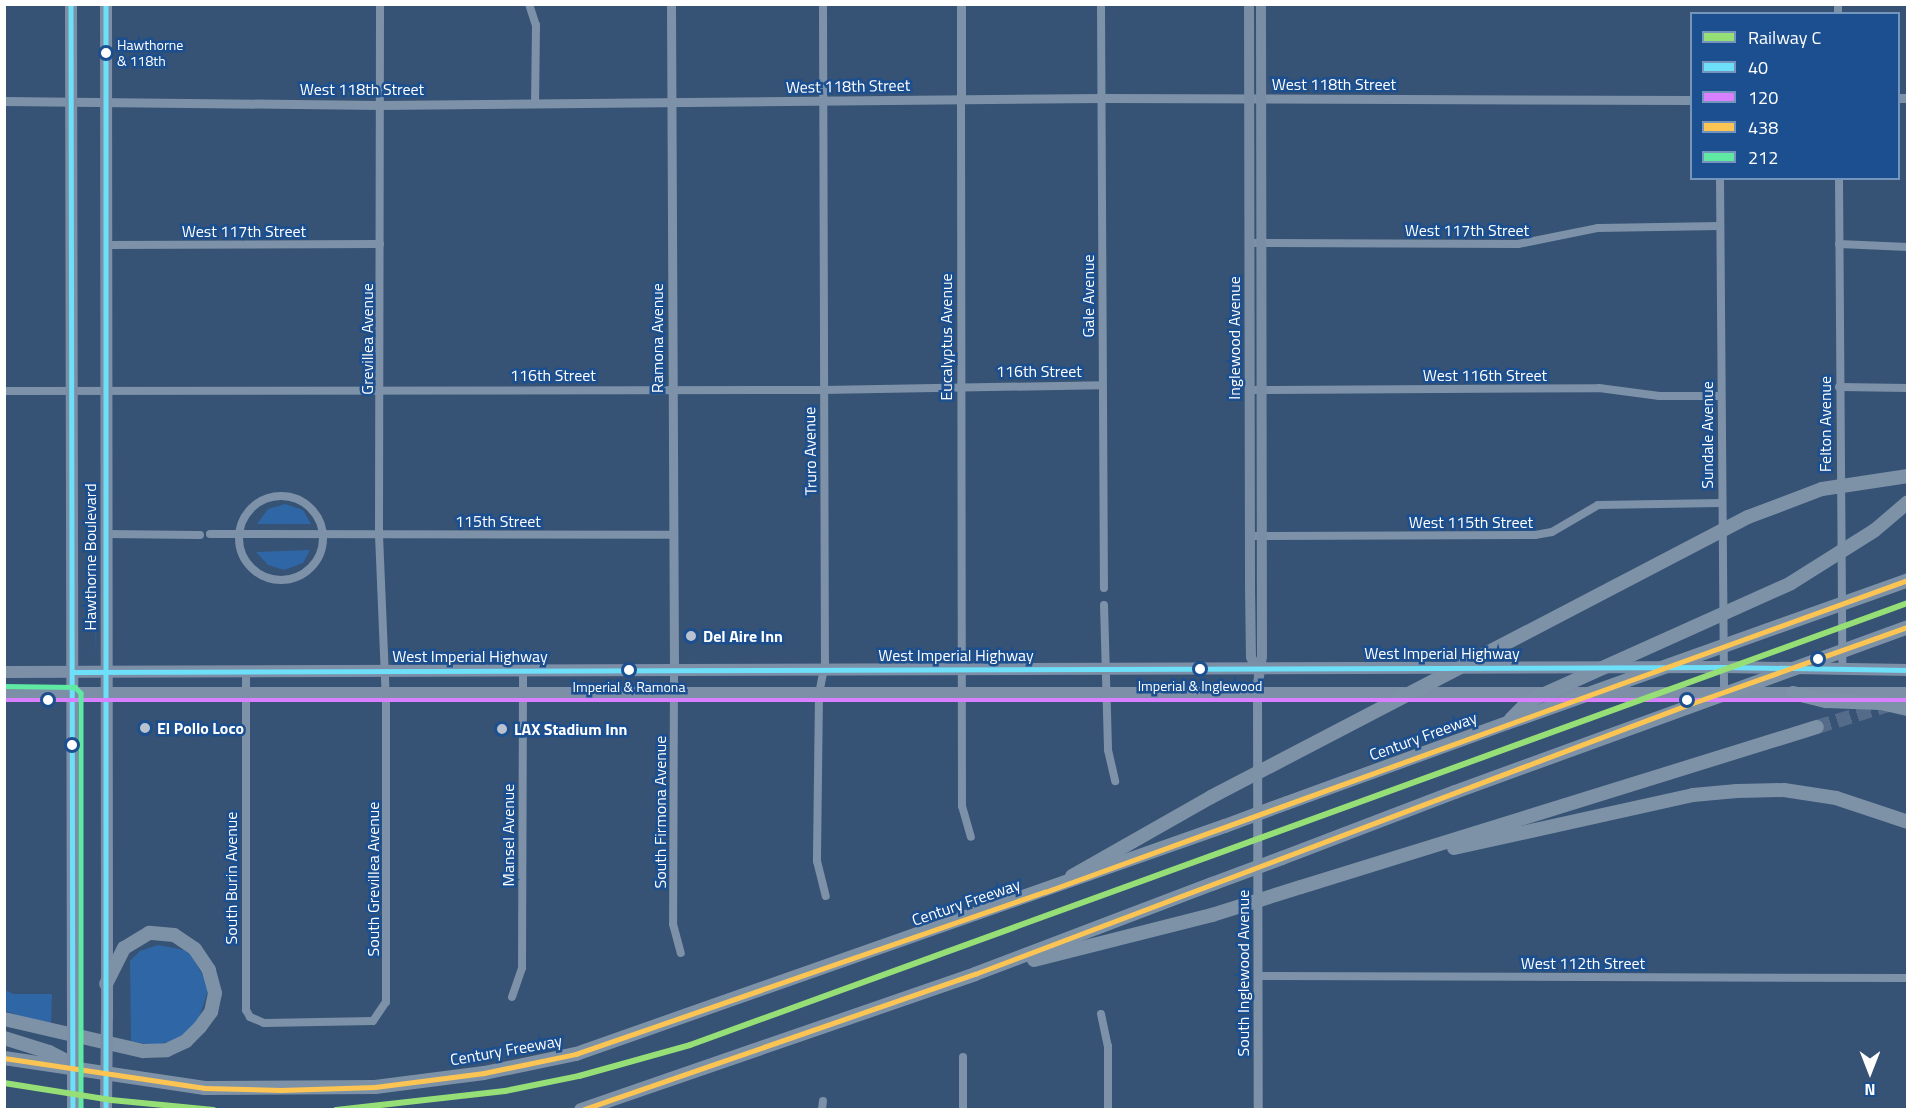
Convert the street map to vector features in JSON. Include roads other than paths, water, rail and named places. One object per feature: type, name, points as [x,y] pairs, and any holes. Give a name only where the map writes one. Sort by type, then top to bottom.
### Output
[{"type":"highway","points":[[1045,892],[1211,797],[1748,517],[1822,489],[1908,476]]},
{"type":"highway","points":[[1507,723],[1529,701],[1816,569],[1862,540],[1908,502]]},
{"type":"highway","name":"Century Freeway","points":[[4,1058],[88,1073],[205,1088],[282,1090],[375,1087],[484,1073],[576,1054],[1045,892],[1507,723],[1908,580]]},
{"type":"highway","points":[[581,1110],[975,974],[1455,792],[1908,627]]},
{"type":"highway","points":[[1793,693],[1826,701],[1881,703],[1908,709]]},
{"type":"highway","points":[[975,974],[1212,915],[1817,727]]},
{"type":"highway","points":[[1381,862],[1584,822],[1684,797],[1728,791],[1812,794],[1866,806],[1908,822]]},
{"type":"highway","points":[[4,1019],[142,1051],[167,1050],[186,1041],[200,1027],[211,1012],[215,993],[209,970],[195,949],[174,935],[149,933],[124,948],[106,984]]},
{"type":"highway","points":[[4,1038],[49,1052],[88,1073]]},
{"type":"main road","name":"Hawthorne Boulevard","points":[[72,4],[74,672],[72,1110]]},
{"type":"main road","name":"Hawthorne Boulevard","points":[[106,4],[108,672],[106,1110]]},
{"type":"main road","name":"Inglewood Avenue","points":[[1249,4],[1255,98],[1255,390],[1250,536],[1251,657],[1257,671]]},
{"type":"main road","name":"Inglewood Avenue","points":[[1255,98],[1261,4]]},
{"type":"main road","name":"Inglewood Avenue","points":[[1255,390],[1262,536],[1262,657],[1257,671],[1257,692]]},
{"type":"main road","name":"West Imperial Highway","points":[[4,672],[1257,671],[1724,667],[1908,670]]},
{"type":"main road","points":[[4,693],[1724,691],[1908,693]]},
{"type":"street","name":"Grevillea Avenue","points":[[380,4],[379,534],[382,673]]},
{"type":"street","points":[[529,4],[536,25],[535,102]]},
{"type":"street","name":"Ramona Avenue","points":[[671,4],[674,671]]},
{"type":"street","name":"Truro Avenue","points":[[823,4],[822,672],[819,693],[818,861],[826,896]]},
{"type":"street","name":"Eucalyptus Avenue","points":[[961,4],[962,806],[970,837]]},
{"type":"street","name":"Gale Avenue","points":[[1101,4],[1101,385],[1104,588]]},
{"type":"street","name":"West 118th Street","points":[[4,101],[380,105],[1101,98],[1690,100]]},
{"type":"street","name":"Sundale Avenue","points":[[1720,180],[1720,503],[1724,691]]},
{"type":"street","name":"Felton Avenue","points":[[1839,180],[1842,669]]},
{"type":"street","name":"West 117th Street","points":[[1255,243],[1518,244],[1598,228],[1720,226]]},
{"type":"street","name":"West 117th Street","points":[[107,245],[380,244]]},
{"type":"street","points":[[1839,244],[1908,246]]},
{"type":"street","name":"116th Street","points":[[4,391],[823,390],[961,388],[970,385],[1101,385]]},
{"type":"street","points":[[1839,387],[1908,388]]},
{"type":"street","name":"West 116th Street","points":[[1255,390],[1599,388],[1659,396],[1720,396]]},
{"type":"street","points":[[281,495],[310,507],[323,534],[315,563],[301,576],[286,580],[261,575],[249,566],[240,548],[238,534],[244,517],[253,506],[281,495]]},
{"type":"street","name":"West 115th Street","points":[[1250,536],[1535,535],[1552,532],[1598,505],[1720,503]]},
{"type":"street","points":[[106,534],[200,535]]},
{"type":"street","name":"115th Street","points":[[210,534],[672,535]]},
{"type":"street","points":[[1104,605],[1108,750],[1115,781]]},
{"type":"street","name":"South Firmona Avenue","points":[[674,671],[673,924],[681,953]]},
{"type":"street","name":"South Burin Avenue","points":[[246,672],[246,1010],[249,1017],[264,1023],[315,1023]]},
{"type":"street","name":"Mansel Avenue","points":[[512,997],[522,968],[523,672]]},
{"type":"street","name":"South Grevillea Avenue","points":[[315,1023],[366,1023],[379,1016],[386,1002],[385,694],[382,673]]},
{"type":"street","name":"South Inglewood Avenue","points":[[1257,692],[1258,1110]]},
{"type":"street","name":"West 112th Street","points":[[1259,976],[1908,978]]},
{"type":"street","points":[[1101,1014],[1108,1046],[1108,1110]]},
{"type":"street","points":[[963,1057],[963,1110]]},
{"type":"street","points":[[822,1110],[823,1101]]},
{"type":"tunnel","points":[[1817,727],[1908,699]]},
{"type":"rail line","name":"C","points":[[336,1110],[505,1091],[579,1076],[690,1045],[1908,603]]},
{"type":"rail line","name":"C","points":[[4,1083],[111,1100],[214,1110]]},
{"type":"place","name":"Hawthorne & 118th","points":[[106,53]]},
{"type":"place","name":"Del Aire Inn","points":[[691,636]]},
{"type":"place","name":"Imperial & Inglewood","points":[[1200,669]]},
{"type":"place","name":"Imperial & Ramona","points":[[629,670]]},
{"type":"place","name":"El Pollo Loco","points":[[145,728]]},
{"type":"place","name":"LAX Stadium Inn","points":[[502,729]]}]
